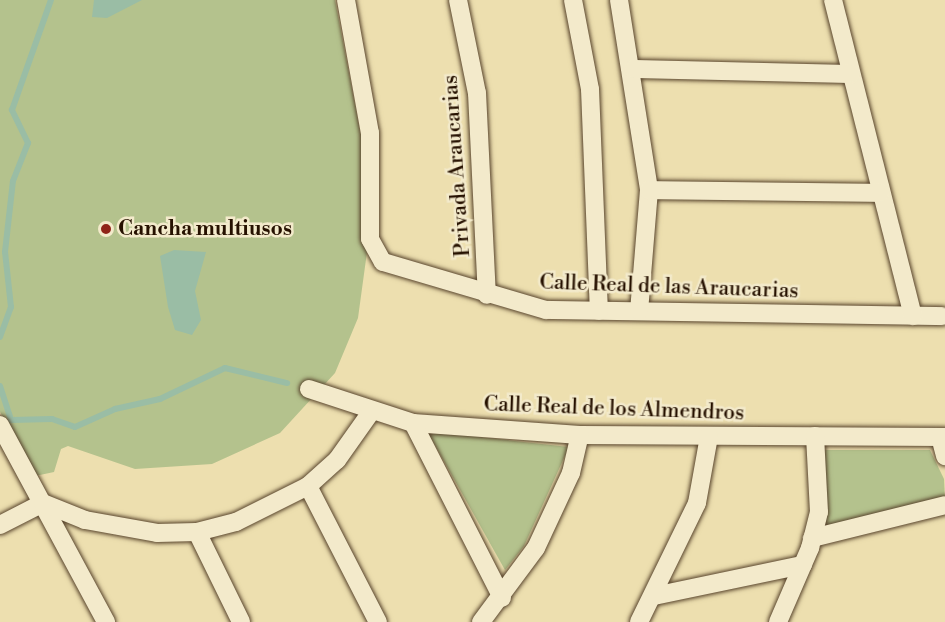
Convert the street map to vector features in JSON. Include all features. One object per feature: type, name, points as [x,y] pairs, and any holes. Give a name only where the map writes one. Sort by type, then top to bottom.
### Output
[{"type":"street","name":"Calle Real de las Araucarias","points":[[346,0],[370,133],[371,248],[383,262],[487,295],[546,310],[942,316]]},
{"type":"street","name":"Privada Araucarias","points":[[458,0],[477,93],[487,295]]},
{"type":"street","points":[[573,0],[590,88],[599,311]]},
{"type":"street","points":[[619,0],[634,69],[649,190],[639,311]]},
{"type":"street","points":[[833,0],[880,193],[913,316]]},
{"type":"street","points":[[634,69],[851,74]]},
{"type":"street","points":[[649,190],[880,193]]},
{"type":"street","name":"Calle Real de los Almendros","points":[[309,389],[371,412],[413,423],[580,435],[943,437]]},
{"type":"street","points":[[0,525],[43,503],[115,527],[197,532],[236,522],[308,486],[337,460],[371,412]]},
{"type":"street","points":[[413,423],[502,598]]},
{"type":"street","points":[[0,425],[106,622]]},
{"type":"street","points":[[481,622],[502,598],[556,508],[580,435]]},
{"type":"street","points":[[639,622],[654,596],[697,503],[710,436]]},
{"type":"street","points":[[778,622],[803,565],[819,512],[815,436]]},
{"type":"street","points":[[943,437],[945,456]]},
{"type":"street","points":[[308,486],[378,622]]},
{"type":"street","points":[[812,538],[945,505]]},
{"type":"street","points":[[197,532],[241,622]]},
{"type":"street","points":[[654,596],[803,565]]},
{"type":"shaded area","points":[[0,0],[335,0],[366,162],[367,252],[358,318],[335,373],[280,433],[212,464],[135,469],[68,446],[61,449],[54,472],[35,476],[0,412]]},
{"type":"shaded area","points":[[94,0],[142,0],[107,18],[92,17]]},
{"type":"shaded area","points":[[174,250],[206,252],[195,291],[201,320],[192,335],[175,330],[168,307],[160,256]]},
{"type":"shaded area","points":[[427,431],[569,447],[524,546],[505,570]]},
{"type":"shaded area","points":[[821,450],[930,450],[944,479],[945,500],[820,531]]},
{"type":"waterway","points":[[0,337],[11,307],[5,252],[13,181],[28,143],[12,110],[51,0]]},
{"type":"waterway","points":[[0,386],[11,420],[52,419],[75,427],[115,409],[160,399],[225,368],[287,383]]},
{"type":"place","name":"Cancha multiusos","points":[[106,229]]}]
